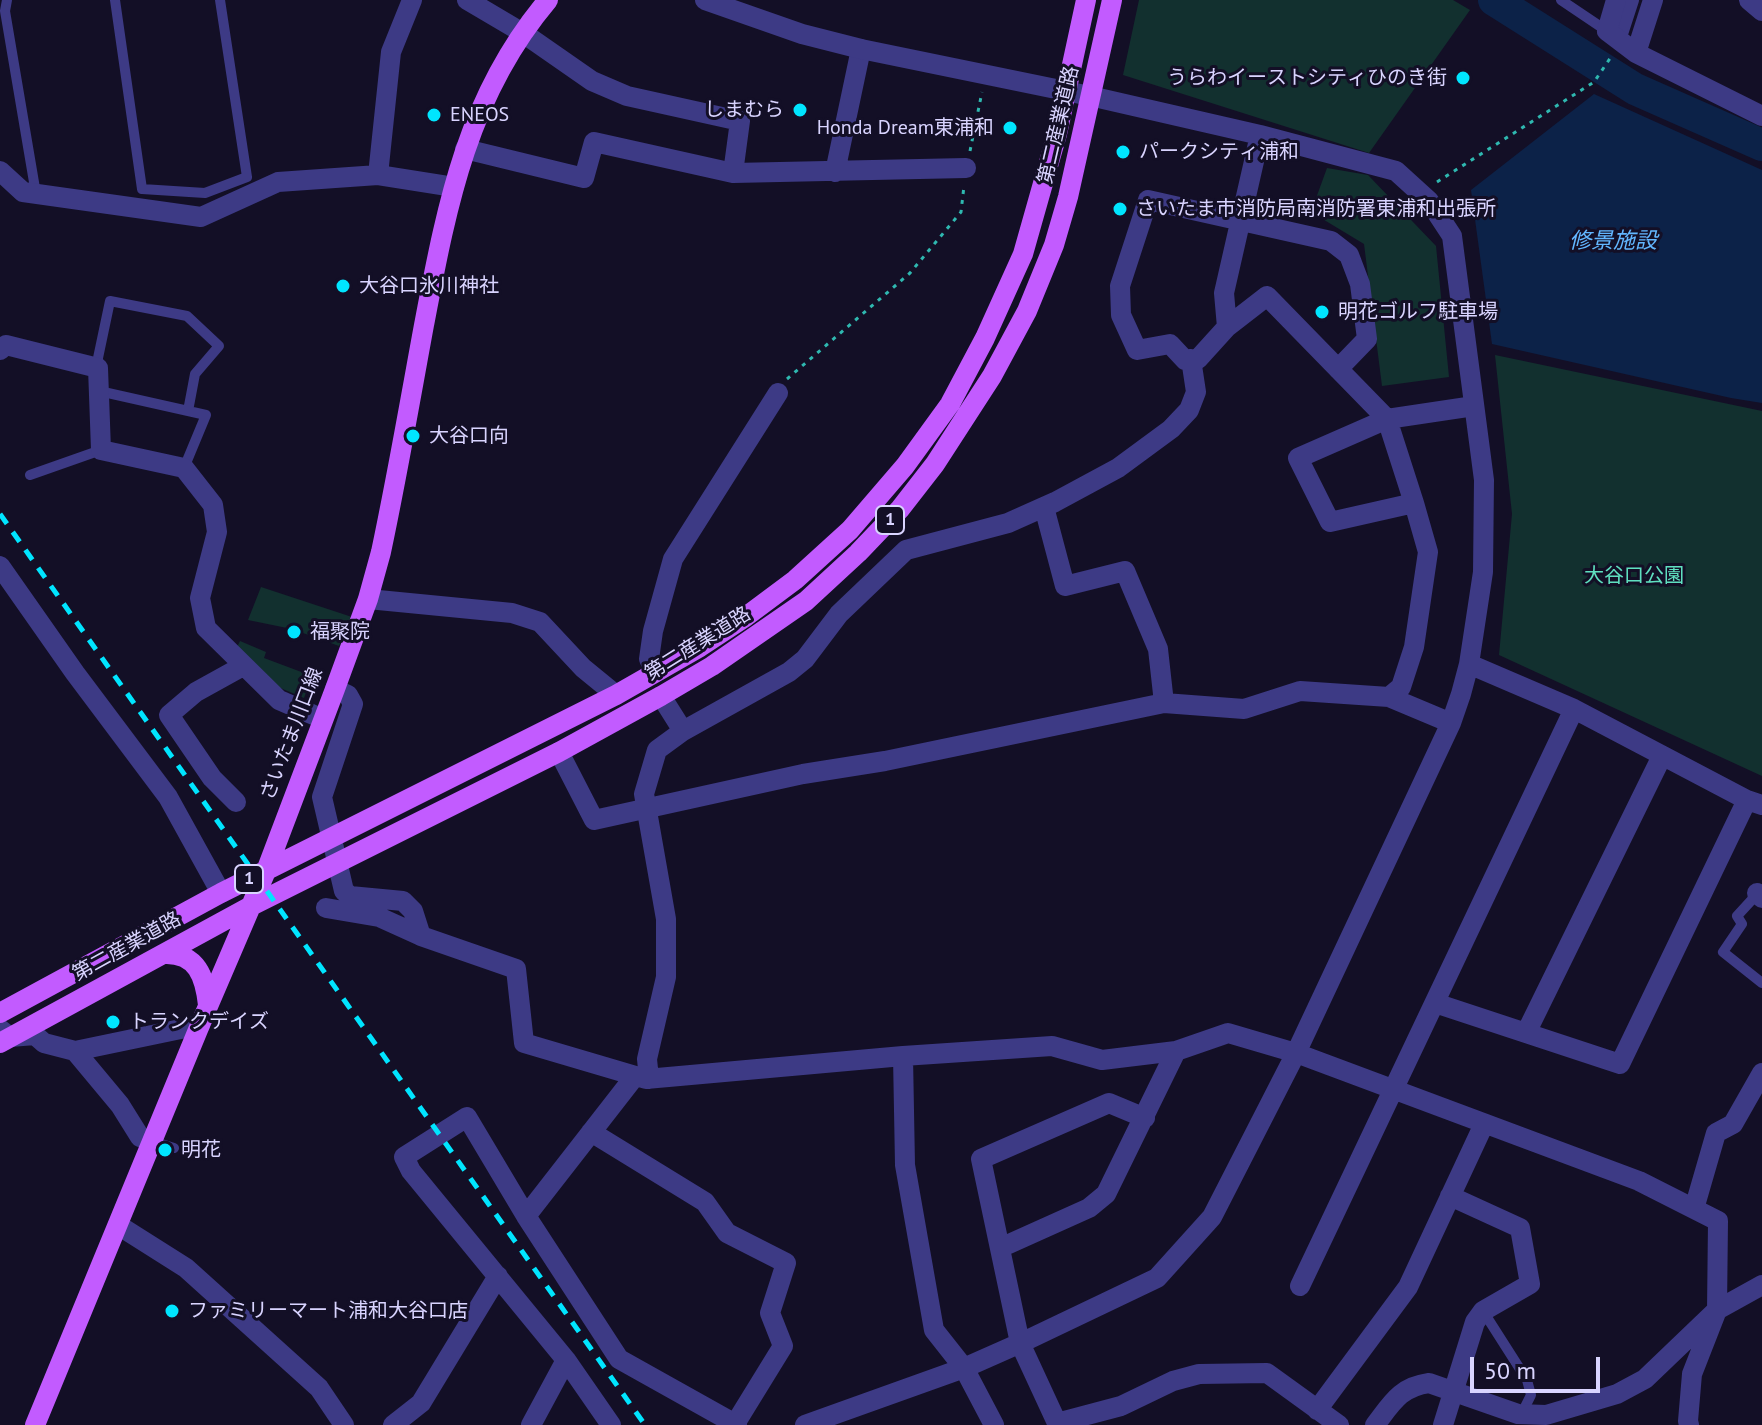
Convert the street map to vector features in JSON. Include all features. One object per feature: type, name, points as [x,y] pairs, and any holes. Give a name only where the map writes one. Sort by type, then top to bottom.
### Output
[{"type":"main road","name":"さいたま川口線","points":[[35,1425],[266,871],[368,599],[390,511],[438,249],[465,149],[487,94],[523,33],[548,0]]},
{"type":"main road","name":"第二産業道路","points":[[0,1013],[221,893],[616,695],[744,618],[795,580],[850,530],[905,466],[950,404],[985,338],[1023,254],[1057,134],[1086,0]]},
{"type":"main road","name":"第二産業道路","points":[[3,1036],[117,980],[251,906],[559,752],[661,696],[712,666],[806,601],[858,553],[900,509],[935,464],[992,376],[1027,311],[1054,245],[1064,209],[1112,0]]},
{"type":"main road","points":[[165,954],[181,955],[198,969],[208,1005]]},
{"type":"street","points":[[378,175],[391,52],[412,0]]},
{"type":"street","points":[[467,0],[523,33],[592,81],[627,96],[740,121],[733,173]]},
{"type":"street","points":[[705,0],[802,34],[861,49],[1090,96],[1260,135],[1396,171],[1429,201],[1452,236],[1484,480],[1483,572],[1469,664],[1451,723],[1296,1053],[1212,1217],[1157,1278],[964,1368],[805,1425]]},
{"type":"street","points":[[1612,42],[1616,0]]},
{"type":"street","points":[[1612,42],[1631,0]]},
{"type":"street","points":[[1636,53],[1653,0]]},
{"type":"street","points":[[1749,0],[1762,11]]},
{"type":"street","points":[[1612,42],[1762,116]]},
{"type":"street","points":[[835,172],[861,49]]},
{"type":"street","points":[[1227,327],[1224,293],[1260,135]]},
{"type":"street","points":[[465,149],[584,178],[594,142],[733,173],[966,168]]},
{"type":"street","points":[[0,171],[23,192],[201,217],[278,182],[378,175],[454,187]]},
{"type":"street","points":[[1338,369],[1367,339],[1360,284],[1349,255],[1331,241],[1148,200],[1120,286],[1121,315],[1137,350],[1170,344],[1185,360],[1198,359],[1227,327],[1267,296],[1338,369],[1387,419],[1428,552],[1414,647],[1401,687],[1389,697]]},
{"type":"street","points":[[0,350],[6,345],[98,368],[101,450],[184,468],[213,505],[217,532],[200,598],[206,628],[279,700],[323,719]]},
{"type":"street","points":[[526,1216],[591,1132],[642,1077],[666,977],[666,919],[644,794],[657,750],[683,731],[789,672],[805,659],[839,614],[906,550],[1008,523],[1118,468],[1171,429],[1189,410],[1196,392],[1191,359]]},
{"type":"street","points":[[656,672],[649,659],[653,631],[673,559],[778,393]]},
{"type":"street","points":[[1414,503],[1330,522],[1298,458],[1387,419],[1474,406]]},
{"type":"street","points":[[1044,507],[1065,586],[1125,571],[1158,649],[1164,703]]},
{"type":"street","points":[[0,566],[168,797],[221,893]]},
{"type":"street","points":[[368,599],[512,613],[540,622],[583,668],[616,695]]},
{"type":"street","points":[[1435,1003],[1620,1064],[1755,802],[1574,709],[1469,664]]},
{"type":"street","points":[[236,802],[212,778],[169,715],[196,692],[243,666]]},
{"type":"street","points":[[335,689],[348,695],[353,704],[322,797],[344,891],[350,896],[403,901],[413,911],[421,936]]},
{"type":"street","points":[[559,752],[594,820],[803,774],[885,761],[1164,703],[1244,709],[1300,691],[1389,697],[1451,723]]},
{"type":"street","points":[[661,696],[683,731]]},
{"type":"street","points":[[1300,1286],[1574,709]]},
{"type":"street","points":[[1526,1033],[1662,756]]},
{"type":"street","points":[[326,908],[379,917],[421,936],[516,969],[524,1043],[642,1077],[1052,1046],[1102,1060],[1176,1051],[1228,1033],[1296,1053],[1639,1181],[1718,1221],[1717,1310],[1692,1374],[1689,1425]]},
{"type":"street","points":[[3,1036],[35,1035],[44,1043],[75,1051],[200,1025]]},
{"type":"street","points":[[75,1051],[120,1105],[140,1137],[152,1141]]},
{"type":"street","points":[[1000,1248],[1089,1208],[1106,1194],[1176,1051]]},
{"type":"street","points":[[903,1056],[905,1165],[934,1330],[964,1368],[994,1425]]},
{"type":"street","points":[[1694,1209],[1716,1133],[1733,1124],[1762,1073]]},
{"type":"street","points":[[1145,1118],[1109,1103],[981,1159],[1020,1343],[1057,1423],[1121,1406],[1173,1381],[1199,1374],[1267,1373],[1339,1425]]},
{"type":"street","points":[[591,1132],[705,1202],[727,1233],[786,1263],[770,1313],[783,1346],[736,1424],[619,1359],[526,1216],[467,1117],[404,1157],[411,1171],[566,1360],[611,1425]]},
{"type":"street","points":[[1317,1410],[1408,1287],[1484,1124]]},
{"type":"street","points":[[1443,1425],[1475,1322],[1483,1311],[1530,1284],[1520,1228],[1450,1196]]},
{"type":"street","points":[[118,1225],[186,1268],[319,1388],[344,1425]]},
{"type":"street","points":[[393,1425],[421,1403],[498,1276]]},
{"type":"street","points":[[1375,1425],[1395,1398],[1414,1385],[1429,1383],[1512,1416],[1546,1415],[1617,1394],[1645,1379],[1717,1310],[1762,1285]]},
{"type":"street","points":[[531,1425],[566,1360]]},
{"type":"lane","points":[[7,0],[5,11],[36,194]]},
{"type":"lane","points":[[115,0],[142,189],[205,193],[247,177],[220,0]]},
{"type":"lane","points":[[1561,0],[1612,42]]},
{"type":"lane","points":[[98,368],[110,301],[187,316],[219,346],[195,374],[188,411]]},
{"type":"lane","points":[[99,391],[206,415],[184,468]]},
{"type":"lane","points":[[30,475],[101,450]]},
{"type":"lane","points":[[1760,893],[1737,916],[1742,924],[1723,952],[1762,983]]},
{"type":"lane","points":[[152,1141],[174,1148]]},
{"type":"lane","points":[[1483,1311],[1527,1380],[1531,1395],[1525,1407],[1512,1416]]},
{"type":"path","points":[[1420,192],[1594,82],[1612,42]]},
{"type":"path","points":[[778,393],[787,378],[910,273],[961,212],[966,168],[985,75]]},
{"type":"green space","points":[[1139,0],[1453,0],[1470,10],[1369,153],[1123,75]]},
{"type":"green space","points":[[1327,168],[1368,175],[1436,246],[1449,377],[1382,386],[1364,244],[1311,212]]},
{"type":"green space","name":"大谷口公園","points":[[1495,355],[1762,411],[1762,776],[1499,655],[1512,514]]},
{"type":"green space","points":[[261,587],[352,617],[339,646],[292,629],[248,620]]},
{"type":"green space","points":[[240,641],[266,652],[264,658],[312,676],[304,698],[271,684],[237,647]]},
{"type":"water","name":"修景施設","points":[[1594,94],[1762,170],[1762,403],[1492,344],[1471,190]]},
{"type":"waterway","points":[[1494,0],[1635,89],[1762,145]]},
{"type":"railway","points":[[0,514],[645,1425]]},
{"type":"place","name":"うらわイーストシティひのき街","points":[[1463,78]]},
{"type":"place","name":"しまむら","points":[[800,110]]},
{"type":"place","name":"ENEOS","points":[[434,115]]},
{"type":"place","name":"Honda Dream東浦和","points":[[1010,128]]},
{"type":"place","name":"パークシティ浦和","points":[[1123,152]]},
{"type":"place","name":"さいたま市消防局南消防署東浦和出張所","points":[[1120,209]]},
{"type":"place","name":"大谷口氷川神社","points":[[343,286]]},
{"type":"place","name":"明花ゴルフ駐車場","points":[[1322,312]]},
{"type":"place","name":"大谷口向","points":[[413,436]]},
{"type":"place","name":"福聚院","points":[[294,632]]},
{"type":"place","name":"トランクデイズ","points":[[113,1022]]},
{"type":"place","name":"明花","points":[[165,1150]]},
{"type":"place","name":"ファミリーマート浦和大谷口店","points":[[172,1311]]}]
